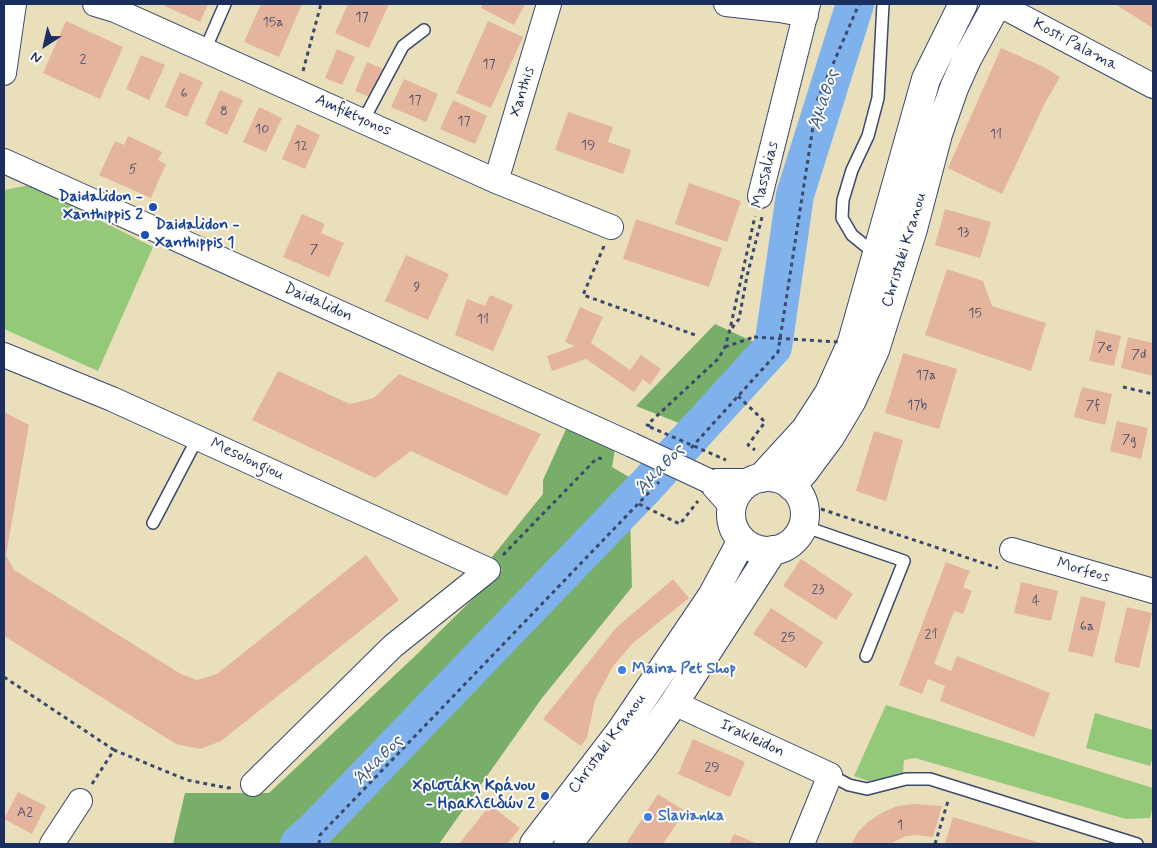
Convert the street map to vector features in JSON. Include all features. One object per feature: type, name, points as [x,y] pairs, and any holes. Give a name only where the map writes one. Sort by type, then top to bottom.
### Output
[{"type":"main road","name":"Christaki Kranou","points":[[757,479],[805,430],[828,393],[852,342],[926,79],[963,4]]},
{"type":"main road","name":"Christaki Kranou","points":[[792,486],[830,437],[852,400],[875,350],[913,229],[938,134],[954,88],[967,58],[997,4]]},
{"type":"main road","points":[[772,478],[782,480],[792,486],[803,503],[805,514],[812,518],[793,542],[786,547],[773,550],[758,550],[742,540],[734,529],[732,507],[736,497],[742,488],[757,479],[772,478]]},
{"type":"main road","name":"Christaki Kranou","points":[[534,844],[620,732],[712,596],[742,540]]},
{"type":"main road","name":"Christaki Kranou","points":[[568,844],[674,703],[773,550]]},
{"type":"street","points":[[4,73],[14,4]]},
{"type":"street","name":"Amfiktyonos","points":[[95,4],[115,10],[496,181],[611,227]]},
{"type":"street","name":"Xanthis","points":[[496,181],[550,4]]},
{"type":"street","points":[[726,4],[780,10],[807,9]]},
{"type":"street","name":"Kosti Palama","points":[[997,4],[1153,86]]},
{"type":"street","name":"Massalias","points":[[760,196],[807,9]]},
{"type":"street","name":"Daidalidon","points":[[4,161],[709,481]]},
{"type":"street","name":"Mesolongiou","points":[[4,355],[112,399],[198,437],[488,570]]},
{"type":"street","points":[[709,481],[757,479]]},
{"type":"street","points":[[709,481],[732,507]]},
{"type":"street","name":"Morfeos","points":[[1006,559],[1153,591]]},
{"type":"street","points":[[253,784],[394,646],[488,570]]},
{"type":"street","name":"Irakleidon","points":[[674,703],[830,775]]},
{"type":"street","points":[[802,844],[830,775]]},
{"type":"street","points":[[52,844],[80,801]]},
{"type":"lane","points":[[205,50],[225,4]]},
{"type":"lane","points":[[877,252],[852,236],[842,218],[843,200],[852,170],[868,136],[878,98],[883,4]]},
{"type":"lane","points":[[363,121],[404,46],[424,30]]},
{"type":"lane","points":[[153,523],[198,437]]},
{"type":"lane","points":[[812,518],[904,561],[866,656]]},
{"type":"lane","points":[[830,775],[849,785],[867,789],[906,779],[930,779],[1137,844]]},
{"type":"path","points":[[298,91],[321,4]]},
{"type":"path","points":[[730,329],[739,319],[747,276],[765,202],[760,196]]},
{"type":"path","name":"Massalias","points":[[725,347],[760,196]]},
{"type":"path","points":[[611,227],[583,295],[698,336]]},
{"type":"path","points":[[726,460],[649,426],[718,358],[725,347],[754,337],[840,342]]},
{"type":"path","points":[[1124,387],[1153,394]]},
{"type":"path","points":[[738,396],[765,422],[748,445],[757,451]]},
{"type":"path","points":[[488,570],[597,458],[613,459]]},
{"type":"path","points":[[639,504],[680,524],[692,507]]},
{"type":"path","points":[[812,518],[1006,559]]},
{"type":"path","points":[[4,677],[114,750],[187,780],[228,788],[253,784]]},
{"type":"path","points":[[80,801],[114,750]]},
{"type":"path","points":[[935,844],[953,786]]},
{"type":"green space","points":[[30,185],[153,247],[98,371],[4,329],[4,190]]},
{"type":"green space","points":[[715,324],[758,344],[679,423],[636,406]]},
{"type":"green space","points":[[567,427],[615,449],[612,467],[629,477],[632,587],[542,698],[439,844],[173,844],[185,793],[269,793],[413,658],[502,570],[492,557],[543,494],[543,480]]},
{"type":"green space","points":[[886,705],[1153,788],[1153,806],[1150,818],[1126,819],[915,758],[904,760],[903,774],[868,781],[854,776]]},
{"type":"green space","points":[[1095,713],[1153,730],[1153,757],[1150,766],[1086,748]]},
{"type":"building","points":[[166,4],[208,4],[200,22],[165,6]]},
{"type":"building","points":[[261,4],[302,4],[279,57],[244,42]]},
{"type":"building","points":[[348,4],[389,4],[369,48],[335,33]]},
{"type":"building","points":[[483,4],[525,4],[514,25],[481,8]]},
{"type":"building","points":[[1115,4],[1153,4],[1153,28]]},
{"type":"building","points":[[66,21],[123,47],[100,99],[43,73]]},
{"type":"building","points":[[488,21],[523,37],[491,108],[456,93]]},
{"type":"building","points":[[1001,48],[1044,67],[1060,77],[1045,103],[1002,194],[948,168]]},
{"type":"building","points":[[337,49],[355,57],[342,85],[325,78]]},
{"type":"building","points":[[141,55],[165,65],[149,100],[126,89]]},
{"type":"building","points":[[367,62],[385,70],[372,98],[355,91]]},
{"type":"building","points":[[180,72],[203,82],[187,117],[165,107]]},
{"type":"building","points":[[404,79],[438,94],[426,122],[391,107]]},
{"type":"building","points":[[220,90],[243,100],[227,135],[205,124]]},
{"type":"building","points":[[453,100],[487,116],[475,144],[440,129]]},
{"type":"building","points":[[259,107],[282,118],[266,152],[243,142]]},
{"type":"building","points":[[568,112],[613,127],[608,142],[631,150],[623,174],[555,150]]},
{"type":"building","points":[[297,124],[320,135],[305,169],[282,159]]},
{"type":"building","points":[[128,136],[162,152],[158,160],[166,164],[151,198],[99,175],[115,141],[124,145]]},
{"type":"building","points":[[689,183],[741,201],[727,242],[675,224]]},
{"type":"building","points":[[945,209],[991,222],[980,258],[935,245]]},
{"type":"building","points":[[302,214],[325,224],[321,233],[344,243],[329,277],[283,257]]},
{"type":"building","points":[[636,219],[722,248],[709,287],[623,259]]},
{"type":"building","points":[[406,255],[449,274],[428,320],[385,301]]},
{"type":"building","points":[[947,269],[983,281],[992,306],[1046,323],[1031,371],[925,335]]},
{"type":"building","points":[[490,295],[513,305],[493,351],[455,335],[467,299],[485,306]]},
{"type":"building","points":[[580,307],[603,317],[591,343],[630,370],[641,355],[661,369],[650,385],[643,379],[634,392],[586,359],[552,371],[547,356],[575,346],[565,342]]},
{"type":"building","points":[[1096,330],[1121,336],[1114,366],[1089,361]]},
{"type":"building","points":[[1128,337],[1153,343],[1153,376],[1121,368]]},
{"type":"building","points":[[903,353],[957,369],[939,429],[885,413]]},
{"type":"building","points":[[278,371],[350,404],[374,398],[399,374],[541,434],[507,496],[411,451],[375,478],[252,420]]},
{"type":"building","points":[[1082,387],[1112,394],[1105,425],[1074,417]]},
{"type":"building","points":[[4,412],[29,425],[6,555],[14,570],[181,674],[197,680],[217,674],[366,555],[399,600],[221,741],[200,749],[176,744],[4,636]]},
{"type":"building","points":[[1117,421],[1148,428],[1141,459],[1110,451]]},
{"type":"building","points":[[874,431],[903,440],[886,501],[856,491]]},
{"type":"building","points":[[801,559],[853,594],[836,620],[783,586]]},
{"type":"building","points":[[946,562],[970,571],[963,587],[972,591],[963,614],[954,611],[934,664],[951,671],[957,656],[1050,693],[1034,737],[940,701],[945,686],[928,679],[922,694],[899,685]]},
{"type":"building","points":[[673,579],[689,598],[633,643],[613,666],[595,700],[587,738],[581,746],[543,719],[616,628]]},
{"type":"building","points":[[1021,582],[1058,591],[1051,621],[1014,613]]},
{"type":"building","points":[[1081,596],[1106,602],[1093,657],[1068,651]]},
{"type":"building","points":[[1127,607],[1152,613],[1139,668],[1114,662]]},
{"type":"building","points":[[771,608],[823,642],[806,668],[753,634]]},
{"type":"building","points":[[693,739],[745,762],[730,797],[678,774]]},
{"type":"building","points":[[18,792],[46,806],[32,834],[4,819]]},
{"type":"building","points":[[658,794],[685,811],[663,844],[626,844]]},
{"type":"building","points":[[914,804],[942,806],[933,837],[915,835],[906,836],[890,844],[851,844],[858,832],[869,821],[883,812],[898,806]]},
{"type":"building","points":[[490,805],[520,828],[508,843],[459,844]]},
{"type":"building","points":[[953,817],[1044,844],[945,844]]},
{"type":"building","points":[[734,834],[758,844],[729,844]]},
{"type":"waterway","name":"Άμαθος","points":[[299,844],[315,830],[646,486],[773,347],[795,195],[855,4]]},
{"type":"place","name":"Daidalidon - Xanthippis 2","points":[[153,207]]},
{"type":"place","name":"Daidalidon - Xanthippis 1","points":[[145,235]]},
{"type":"place","name":"Maina Pet Shop","points":[[622,670]]},
{"type":"place","name":"Χριστάκη Κράνου - Ηρακλειδών 2","points":[[545,796]]},
{"type":"place","name":"Slavianka","points":[[648,817]]}]
